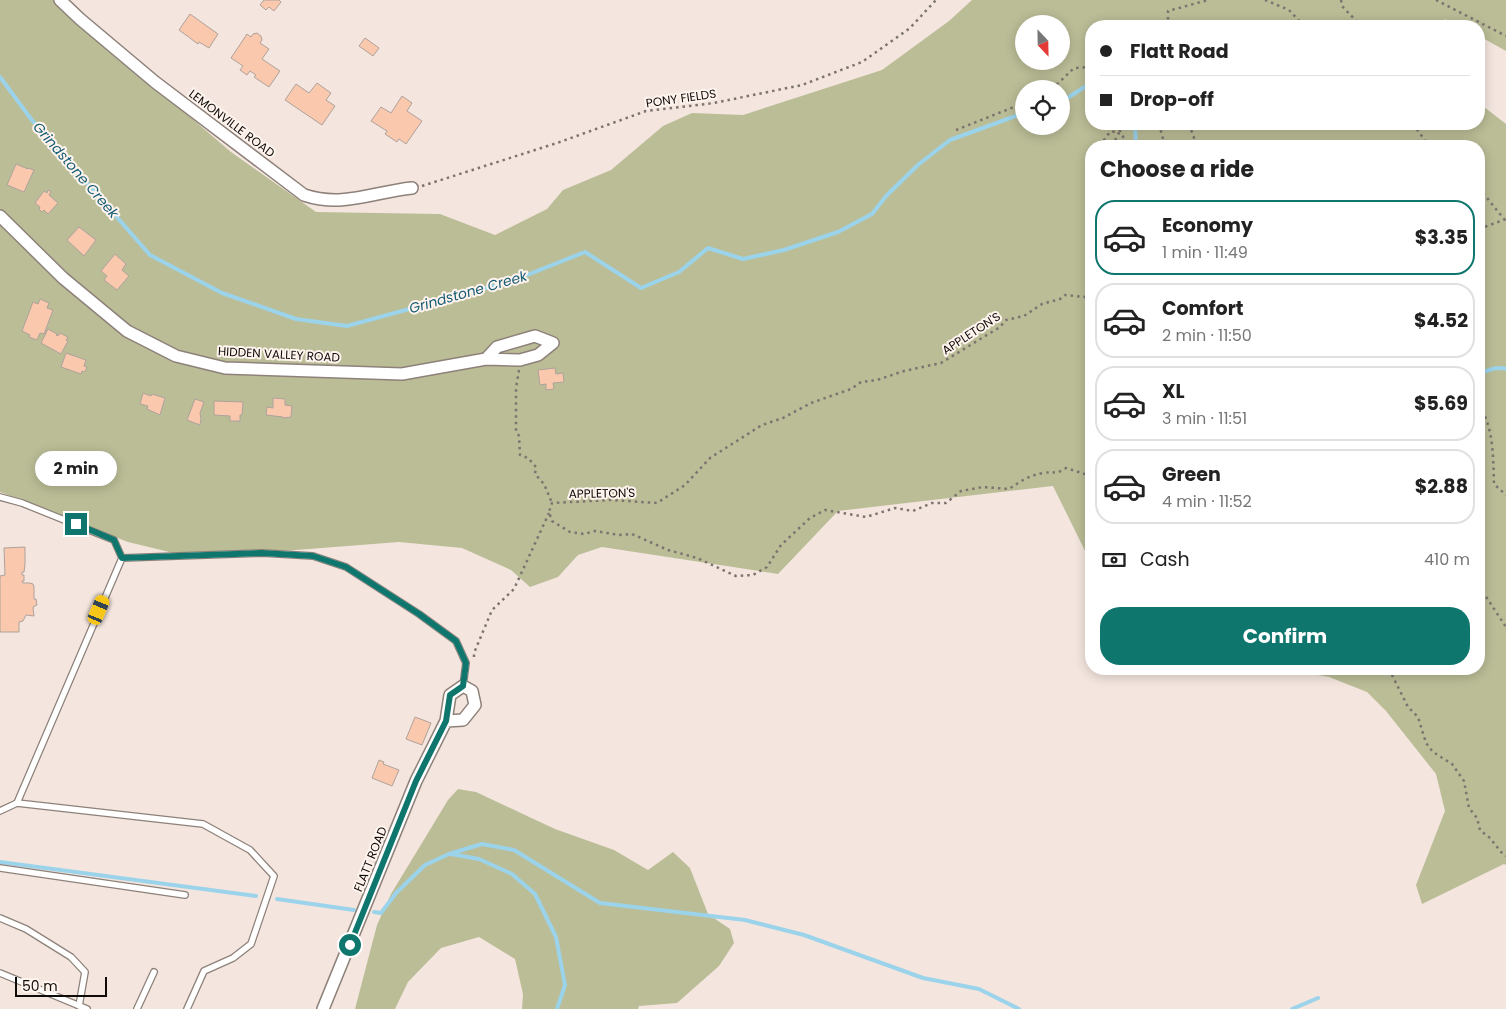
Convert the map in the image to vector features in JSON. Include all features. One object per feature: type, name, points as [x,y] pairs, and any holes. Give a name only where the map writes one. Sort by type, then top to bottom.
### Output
[{"type":"street","name":"LEMONVILLE ROAD","points":[[60,0],[155,82],[304,194],[315,198],[331,200],[353,200],[390,190],[412,188]]},
{"type":"street","name":"HIDDEN VALLEY ROAD","points":[[0,216],[64,278],[127,331],[176,356],[225,368],[402,374],[486,360],[520,360],[538,355],[553,343],[535,336],[497,347],[486,360]]},
{"type":"street","points":[[446,721],[463,720],[475,705],[472,690],[463,686]]},
{"type":"street","name":"FLATT ROAD","points":[[324,1009],[416,781],[446,721],[450,695],[463,686]]},
{"type":"lane","points":[[0,497],[22,503],[114,540],[122,558],[17,803]]},
{"type":"lane","points":[[122,558],[262,553],[313,556],[346,567],[419,614],[456,641],[466,663],[463,686]]},
{"type":"lane","points":[[0,811],[17,803],[203,824],[250,850],[274,876],[251,944],[233,958],[204,972],[188,1009]]},
{"type":"lane","points":[[0,868],[185,895]]},
{"type":"lane","points":[[0,918],[26,929],[71,957],[85,972],[79,1006]]},
{"type":"lane","points":[[137,1009],[154,972]]},
{"type":"lane","points":[[0,974],[87,1009]]},
{"type":"path","name":"PONY FIELDS","points":[[412,188],[427,185],[558,143],[646,111],[714,103],[802,85],[862,62],[910,28],[936,0]]},
{"type":"path","points":[[1168,20],[1168,11],[1208,0]]},
{"type":"path","points":[[1265,0],[1289,10],[1298,20]]},
{"type":"path","points":[[1341,0],[1342,6],[1355,20]]},
{"type":"path","points":[[1436,0],[1475,20]]},
{"type":"path","points":[[1485,25],[1506,36]]},
{"type":"path","points":[[1061,80],[1074,68],[1085,67]]},
{"type":"path","points":[[956,130],[1015,107]]},
{"type":"path","points":[[1104,140],[1110,132],[1120,131]]},
{"type":"path","points":[[1114,140],[1120,131]]},
{"type":"path","points":[[1120,131],[1125,140]]},
{"type":"path","points":[[1485,195],[1505,219],[1485,227]]},
{"type":"path","name":"APPLETON'S","points":[[473,662],[474,653],[492,610],[514,589],[550,512],[552,503],[612,500],[657,503],[685,485],[710,458],[762,425],[783,418],[811,403],[851,389],[861,382],[877,380],[904,371],[941,363],[1000,327],[1006,320],[1024,316],[1042,304],[1060,299],[1066,295],[1085,297]]},
{"type":"path","points":[[520,360],[516,388],[516,431],[519,436],[520,455],[528,458],[536,467],[535,474],[544,484],[552,503]]},
{"type":"path","points":[[1485,415],[1492,444],[1494,484],[1506,495]]},
{"type":"path","points":[[550,512],[552,521],[570,532],[584,534],[596,531],[619,535],[632,534],[668,550],[697,558],[736,576],[753,576],[766,567],[781,545],[810,518],[825,510],[866,517],[895,508],[913,511],[932,503],[946,503],[961,491],[983,487],[1009,489],[1020,481],[1042,473],[1059,473],[1066,468],[1085,474]]},
{"type":"path","points":[[1485,595],[1506,626]]},
{"type":"path","points":[[1392,675],[1408,707],[1418,717],[1426,743],[1433,752],[1452,764],[1464,781],[1469,808],[1477,818],[1480,830],[1506,856]]},
{"type":"green space","points":[[0,0],[58,0],[100,40],[231,152],[316,212],[440,214],[495,235],[547,209],[563,190],[611,170],[663,126],[692,113],[743,115],[882,70],[949,21],[972,0],[1506,0],[1506,51],[1485,39],[1485,20],[1085,20],[1085,130],[1485,130],[1485,108],[1506,124],[1506,865],[1504,864],[1422,904],[1416,885],[1445,811],[1436,774],[1386,711],[1367,692],[1329,677],[1318,675],[1485,675],[1485,140],[1085,140],[1085,551],[1053,486],[838,511],[778,574],[602,547],[578,555],[558,577],[530,587],[511,570],[462,548],[399,542],[194,558],[128,542],[0,492]]},
{"type":"green space","points":[[458,789],[476,792],[555,829],[614,850],[648,870],[673,852],[690,868],[708,914],[730,929],[734,943],[719,966],[677,1003],[639,1006],[638,1009],[522,1009],[523,994],[515,959],[479,937],[441,948],[408,982],[395,1009],[355,1009],[377,925],[391,894],[448,800]]},
{"type":"building","points":[[264,0],[279,0],[281,2],[274,11],[269,7],[266,10],[260,5]]},
{"type":"building","points":[[190,14],[218,34],[209,48],[199,42],[198,44],[179,30]]},
{"type":"building","points":[[257,33],[261,36],[262,40],[260,43],[269,49],[262,59],[280,71],[269,87],[254,77],[256,75],[250,71],[247,75],[240,70],[243,66],[231,58],[247,34],[251,37]]},
{"type":"building","points":[[365,38],[379,48],[373,56],[359,46]]},
{"type":"building","points":[[317,83],[331,93],[326,100],[335,106],[322,125],[285,100],[296,84],[309,93]]},
{"type":"building","points":[[402,96],[412,103],[407,111],[422,121],[406,144],[399,139],[397,142],[385,134],[387,131],[371,121],[381,107],[391,113]]},
{"type":"building","points":[[16,164],[34,170],[24,192],[7,185]]},
{"type":"building","points":[[48,190],[51,192],[49,195],[58,203],[48,214],[44,210],[42,212],[35,203],[44,191],[47,193]]},
{"type":"building","points":[[79,227],[96,240],[84,256],[67,240]]},
{"type":"building","points":[[115,254],[126,264],[122,270],[129,276],[117,290],[104,280],[107,276],[101,271]]},
{"type":"building","points":[[40,299],[49,303],[47,308],[53,310],[44,334],[40,333],[37,340],[29,337],[30,335],[22,331],[33,302],[38,304]]},
{"type":"building","points":[[48,329],[58,336],[60,333],[68,337],[66,340],[68,341],[61,354],[41,343]]},
{"type":"building","points":[[66,353],[86,360],[84,366],[87,367],[85,372],[82,371],[81,374],[61,367]]},
{"type":"building","points":[[555,368],[556,374],[563,373],[564,382],[553,383],[554,389],[546,390],[546,384],[540,385],[538,370]]},
{"type":"building","points":[[143,393],[165,398],[160,415],[147,409],[148,406],[140,404]]},
{"type":"building","points":[[273,398],[285,399],[285,405],[292,406],[291,417],[283,418],[266,415],[267,407],[273,408]]},
{"type":"building","points":[[195,399],[204,402],[200,413],[200,425],[187,420]]},
{"type":"building","points":[[214,401],[243,402],[240,421],[230,421],[230,416],[214,415]]},
{"type":"building","points":[[25,547],[25,564],[24,572],[22,572],[24,581],[22,581],[23,583],[33,584],[34,599],[36,599],[37,605],[33,607],[34,616],[26,615],[23,621],[19,622],[19,632],[0,632],[0,576],[5,575],[4,548]]},
{"type":"building","points":[[415,717],[431,723],[422,745],[406,739]]},
{"type":"building","points":[[379,760],[384,762],[383,764],[399,770],[392,786],[372,778]]},
{"type":"waterway","name":"Grindstone Creek","points":[[0,77],[31,119],[150,255],[222,293],[296,319],[347,326],[512,281],[585,252],[641,288],[679,272],[708,248],[743,259],[784,250],[838,232],[872,214],[887,195],[919,164],[950,140],[1015,116]]},
{"type":"waterway","name":"Grindstone Creek","points":[[1070,96],[1085,87]]},
{"type":"waterway","name":"Grindstone Creek","points":[[1135,130],[1136,140]]},
{"type":"waterway","name":"Grindstone Creek","points":[[1485,372],[1492,369],[1506,369]]},
{"type":"waterway","points":[[374,912],[381,913],[396,893],[425,865],[449,854],[482,844],[514,850],[600,903],[745,920],[804,935],[923,978],[979,989],[1019,1009]]},
{"type":"waterway","points":[[451,854],[479,859],[512,874],[535,894],[556,937],[565,985],[557,1009]]},
{"type":"waterway","points":[[0,862],[256,896]]},
{"type":"waterway","points":[[277,899],[354,910]]},
{"type":"waterway","points":[[1292,1009],[1318,998]]},
{"type":"route","points":[[76,524],[114,540],[122,558],[262,553],[313,556],[346,567],[419,614],[456,641],[466,663],[463,686],[450,695],[446,721],[416,781],[350,945]]}]
